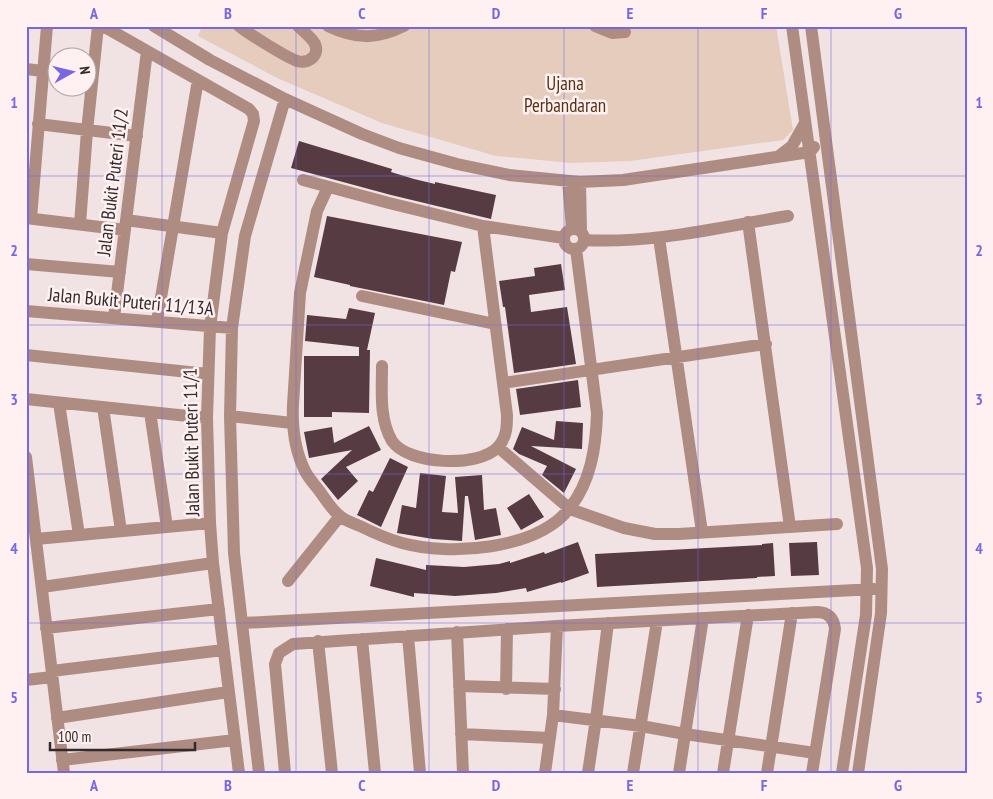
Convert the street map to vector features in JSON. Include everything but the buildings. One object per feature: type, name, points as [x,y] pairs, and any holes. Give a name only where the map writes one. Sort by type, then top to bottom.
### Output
[{"type":"street","points":[[47,26],[29,218],[80,224],[173,226],[222,233]]},
{"type":"street","points":[[80,224],[98,26]]},
{"type":"street","points":[[103,26],[198,80],[157,322]]},
{"type":"street","points":[[154,26],[174,32],[210,60],[362,134],[399,148],[457,164],[509,175],[574,181],[622,180],[810,152],[824,130]]},
{"type":"street","points":[[239,26],[296,60],[309,61],[314,57],[316,51],[314,43],[299,26]]},
{"type":"street","points":[[328,26],[345,34],[360,36],[384,35],[404,26]]},
{"type":"street","points":[[595,26],[612,33],[625,32]]},
{"type":"street","points":[[792,26],[867,568],[866,615],[842,773]]},
{"type":"street","points":[[810,26],[882,569],[881,614],[858,773]]},
{"type":"street","name":"Jalan Bukit Puteri 11/2","points":[[114,318],[148,51]]},
{"type":"street","points":[[26,69],[42,72]]},
{"type":"street","name":"Jalan Bukit Puteri 11/1","points":[[198,80],[249,109],[253,114],[254,121],[222,233],[210,328],[208,374],[207,418],[210,523],[223,650],[239,773]]},
{"type":"street","points":[[260,773],[234,553],[230,416],[232,328],[245,236],[286,98]]},
{"type":"street","points":[[779,156],[792,146],[806,123]]},
{"type":"street","points":[[38,124],[137,136]]},
{"type":"street","points":[[810,152],[829,169]]},
{"type":"street","points":[[779,156],[796,160],[812,173]]},
{"type":"street","points":[[303,180],[483,226],[605,241],[659,238],[788,216]]},
{"type":"street","points":[[328,187],[317,211],[300,293],[292,423],[295,439],[306,472],[340,516],[372,532],[404,543],[455,549],[503,544],[536,535],[555,524],[570,509],[584,484],[592,464],[597,413],[590,370],[575,237],[574,181]]},
{"type":"street","points":[[748,222],[790,527]]},
{"type":"street","points":[[382,366],[383,413],[386,429],[394,443],[404,451],[436,460],[456,461],[482,456],[498,447],[506,434],[508,414],[483,226]]},
{"type":"street","points":[[659,238],[678,357],[702,532]]},
{"type":"street","points":[[26,264],[120,272]]},
{"type":"street","points":[[362,296],[495,324]]},
{"type":"street","name":"Jalan Bukit Puteri 11/13A","points":[[26,311],[210,328],[232,328]]},
{"type":"street","points":[[503,383],[766,344]]},
{"type":"street","points":[[26,355],[208,374]]},
{"type":"street","points":[[26,400],[207,418]]},
{"type":"street","points":[[59,403],[79,535]]},
{"type":"street","points":[[103,407],[121,531]]},
{"type":"street","points":[[150,412],[167,527]]},
{"type":"street","points":[[230,416],[292,423]]},
{"type":"street","points":[[498,447],[570,509],[624,528],[655,534],[837,524]]},
{"type":"street","points":[[26,457],[33,543],[42,588],[63,767],[235,740]]},
{"type":"street","points":[[288,581],[340,516]]},
{"type":"street","points":[[33,543],[79,535],[210,523]]},
{"type":"street","points":[[42,588],[214,563]]},
{"type":"street","points":[[243,623],[881,589]]},
{"type":"street","points":[[46,628],[219,609]]},
{"type":"street","points":[[766,773],[792,613]]},
{"type":"street","points":[[285,773],[275,664],[279,653],[293,644],[608,623],[748,615],[826,613],[832,619],[835,626],[812,773]]},
{"type":"street","points":[[723,773],[748,615]]},
{"type":"street","points":[[679,773],[703,618]]},
{"type":"street","points":[[633,773],[657,621]]},
{"type":"street","points":[[588,773],[608,623]]},
{"type":"street","points":[[545,773],[553,715],[557,626]]},
{"type":"street","points":[[506,688],[507,629]]},
{"type":"street","points":[[457,632],[463,773]]},
{"type":"street","points":[[408,636],[420,773]]},
{"type":"street","points":[[362,639],[375,773]]},
{"type":"street","points":[[318,641],[332,773]]},
{"type":"street","points":[[26,680],[52,674],[223,650]]},
{"type":"street","points":[[459,686],[555,689]]},
{"type":"street","points":[[57,718],[228,692]]},
{"type":"street","points":[[553,715],[596,719],[815,753]]},
{"type":"street","points":[[461,734],[550,738]]},
{"type":"green space","name":"Ujana Perbandaran","points":[[202,26],[776,26],[793,130],[783,140],[630,161],[572,163],[496,156],[382,123],[277,78],[198,36]]}]
